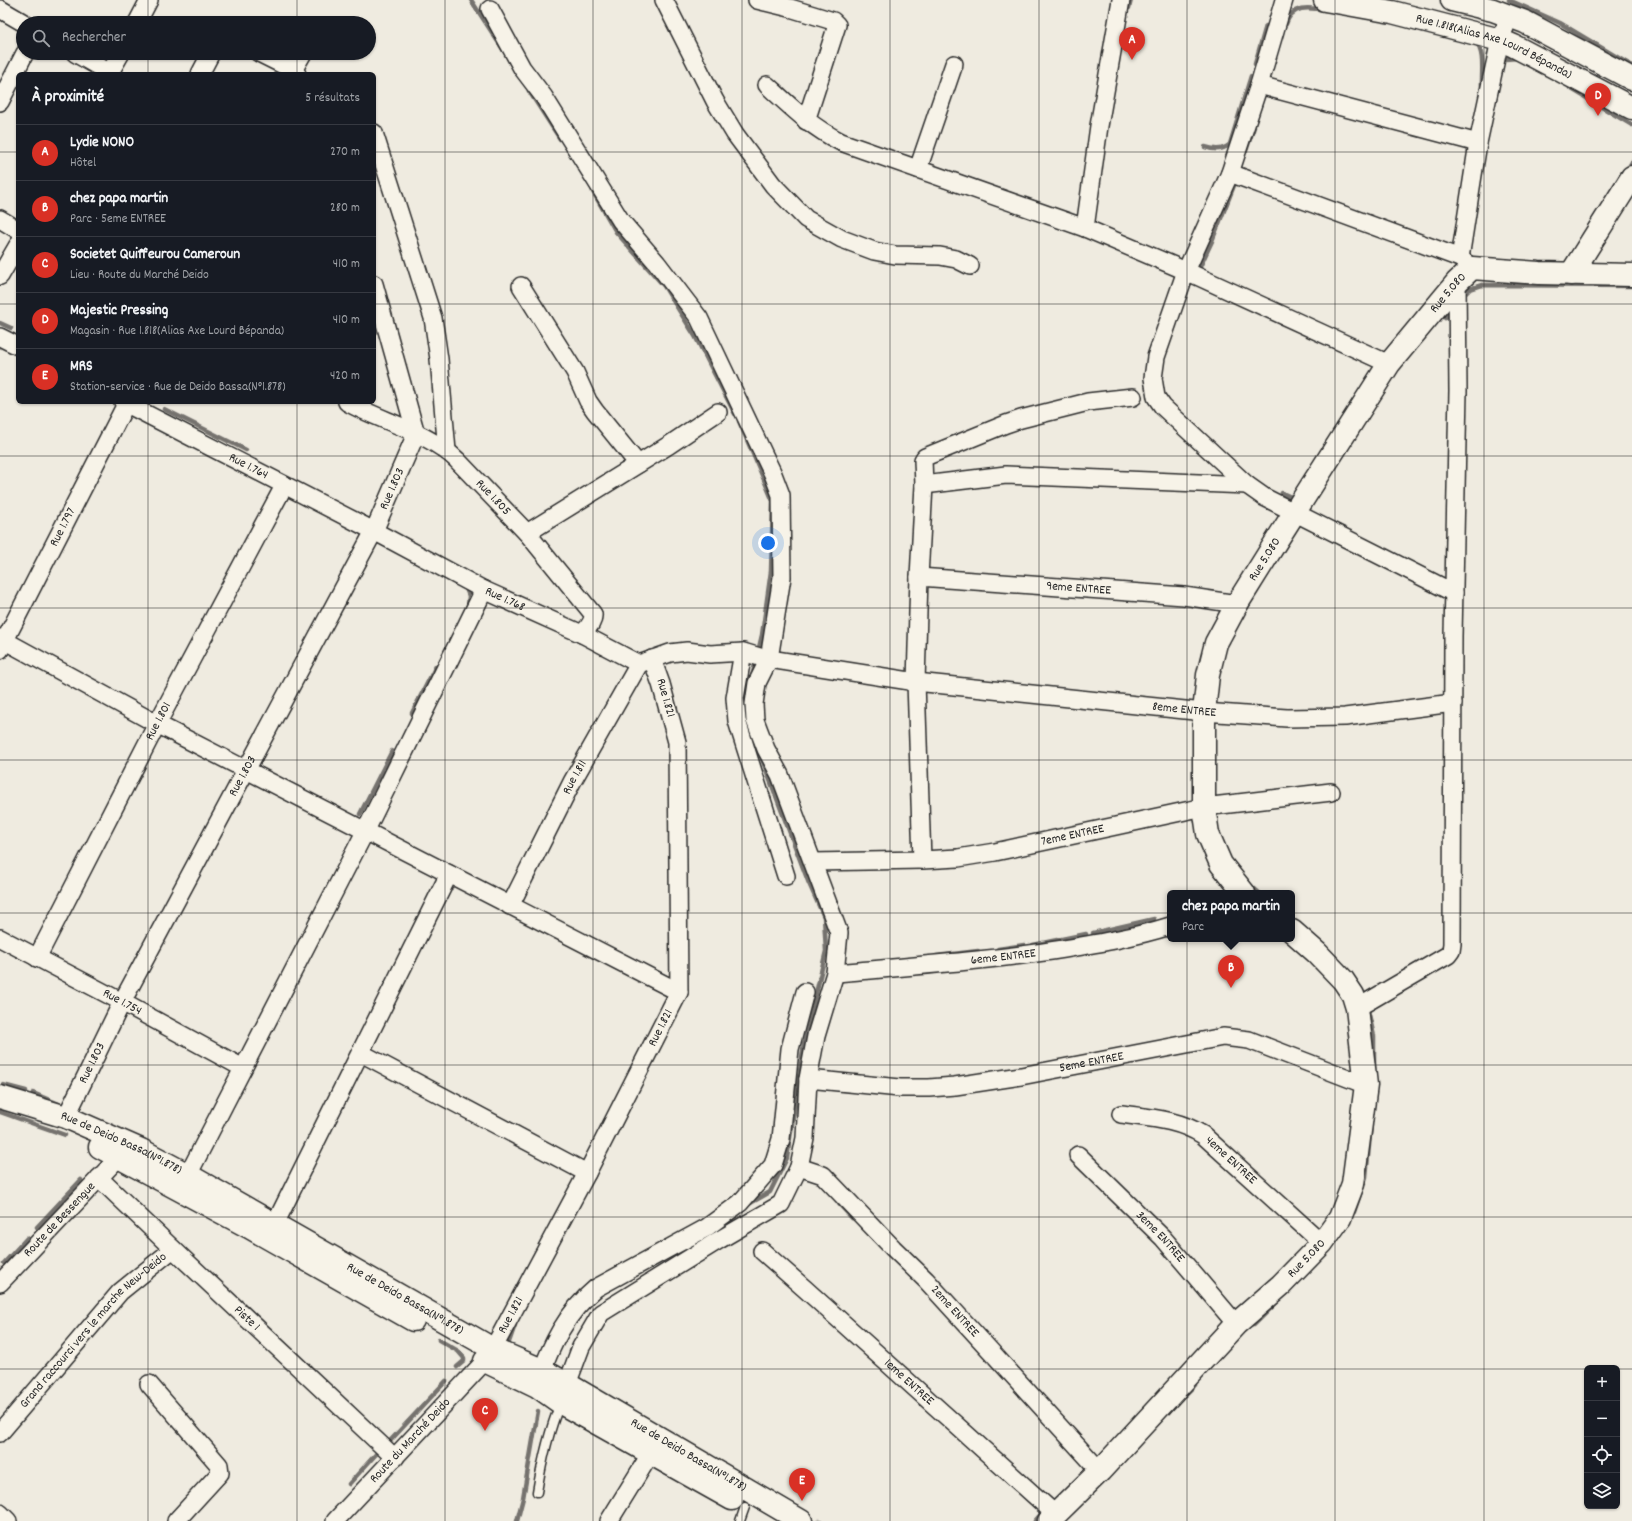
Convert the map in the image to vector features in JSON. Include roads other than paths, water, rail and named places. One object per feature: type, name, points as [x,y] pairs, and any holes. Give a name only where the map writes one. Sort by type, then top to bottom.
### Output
[{"type":"main road","name":"Rue 1.818(Alias Axe Lourd Bépanda)","points":[[1324,0],[1392,12],[1500,40],[1632,108]]},
{"type":"main road","name":"Rue 1.818(Alias Axe Lourd Bépanda)","points":[[1452,0],[1493,10],[1510,16],[1539,29],[1632,79]]},
{"type":"main road","points":[[1571,274],[1632,177]]},
{"type":"main road","points":[[1463,269],[1632,276]]},
{"type":"main road","name":"Rue 5.080","points":[[1242,890],[1221,864],[1208,834],[1204,807],[1204,712],[1208,675],[1216,643],[1237,604],[1389,364],[1463,269]]},
{"type":"main road","name":"Rue 5.080","points":[[1052,1518],[1100,1471],[1236,1324],[1281,1285],[1322,1243],[1340,1218],[1354,1184],[1366,1085],[1357,1008],[1353,996],[1343,980],[1317,953],[1295,934]]},
{"type":"main road","name":"Rue de Deido Bassa(N°1.878)","points":[[0,1097],[66,1117],[141,1150],[275,1224],[489,1355]]},
{"type":"main road","name":"Rue de Deido Bassa(N°1.878)","points":[[0,1109],[63,1129],[119,1157],[489,1355],[539,1378],[756,1513]]},
{"type":"main road","name":"Rue de Deido Bassa(N°1.878)","points":[[564,1393],[651,1453],[756,1513],[801,1521]]},
{"type":"street","points":[[141,16],[149,0]]},
{"type":"street","points":[[664,0],[714,102],[735,134],[773,185],[806,219],[842,239],[874,251],[895,255],[940,256],[956,259],[970,266]]},
{"type":"street","points":[[757,0],[833,21],[837,25],[806,121]]},
{"type":"street","points":[[1085,228],[1121,0]]},
{"type":"street","points":[[1284,0],[1259,85],[1230,173],[1186,271],[1156,357],[1153,378],[1156,397],[1163,407],[1247,485],[1264,497],[1454,593]]},
{"type":"street","points":[[0,9],[16,18]]},
{"type":"street","points":[[490,9],[522,68],[544,97],[621,221],[657,263],[699,318],[773,474],[781,495],[782,577],[757,656],[735,698],[737,721],[786,876]]},
{"type":"street","points":[[1357,1008],[1448,955],[1451,951],[1454,593],[1458,391],[1463,269],[1478,143],[1500,40],[1510,16]]},
{"type":"street","points":[[0,102],[21,60]]},
{"type":"street","points":[[87,60],[107,72]]},
{"type":"street","points":[[111,72],[117,60]]},
{"type":"street","points":[[201,72],[207,60]]},
{"type":"street","points":[[271,60],[292,72]]},
{"type":"street","points":[[294,72],[300,60]]},
{"type":"street","points":[[918,169],[954,64]]},
{"type":"street","points":[[767,85],[806,121],[823,133],[841,142],[1085,228],[1186,271],[1389,364]]},
{"type":"street","points":[[1259,85],[1478,143]]},
{"type":"street","points":[[376,139],[433,318],[439,359],[447,451]]},
{"type":"street","points":[[1230,173],[1463,269]]},
{"type":"street","points":[[0,219],[16,229]]},
{"type":"street","points":[[0,276],[16,248]]},
{"type":"street","points":[[521,286],[575,372],[588,401],[638,464]]},
{"type":"street","points":[[376,291],[416,434]]},
{"type":"street","points":[[0,337],[16,345]]},
{"type":"street","points":[[922,860],[916,682],[919,577],[924,485],[923,462],[925,457],[1021,419],[1088,402],[1133,397]]},
{"type":"street","name":"Rue 1.797","points":[[2,643],[123,404]]},
{"type":"street","name":"Rue 1.764","points":[[126,404],[374,531]]},
{"type":"street","name":"Rue 1.805","points":[[351,404],[416,434],[447,451],[527,533],[593,614],[594,619],[582,634]]},
{"type":"street","points":[[527,533],[669,445],[718,412]]},
{"type":"street","name":"Rue 1.803","points":[[66,1117],[122,1002],[374,531],[416,434]]},
{"type":"street","points":[[924,485],[1006,476],[1247,485]]},
{"type":"street","name":"Rue 1.801","points":[[37,958],[157,724],[284,486]]},
{"type":"street","name":"Rue 1.768","points":[[374,531],[484,590],[645,661]]},
{"type":"street","name":"9eme ENTREE","points":[[919,577],[1184,596],[1237,604]]},
{"type":"street","points":[[188,1175],[366,830],[484,590]]},
{"type":"street","points":[[2,643],[679,992]]},
{"type":"street","name":"8eme ENTREE","points":[[645,661],[670,653],[687,651],[710,654],[757,656],[916,682],[1204,712],[1287,718],[1345,717],[1453,703]]},
{"type":"street","points":[[564,1393],[581,1346],[601,1313],[719,1240],[781,1204],[799,1167],[805,1138],[808,1079],[816,1036],[835,973],[839,934],[780,775],[766,749],[755,720],[754,704],[757,683],[757,656]]},
{"type":"street","name":"Rue 1.811","points":[[510,906],[572,782],[645,661]]},
{"type":"street","name":"Rue 1.821","points":[[489,1355],[587,1173],[679,992],[677,742],[661,684],[645,661]]},
{"type":"street","name":"7eme ENTREE","points":[[813,862],[958,858],[995,852],[1204,807],[1331,792]]},
{"type":"street","points":[[275,1224],[449,874]]},
{"type":"street","name":"6eme ENTREE","points":[[835,973],[1024,955],[1108,942],[1146,934],[1167,927]]},
{"type":"street","name":"Rue 1.754","points":[[0,938],[243,1068]]},
{"type":"street","points":[[539,1378],[554,1341],[582,1299],[596,1288],[698,1233],[740,1203],[773,1165],[781,1140],[790,1049],[805,992]]},
{"type":"street","name":"5eme ENTREE","points":[[808,1079],[900,1088],[955,1086],[1021,1076],[1223,1037],[1249,1040],[1366,1085]]},
{"type":"street","points":[[361,1053],[587,1173]]},
{"type":"street","name":"4eme ENTREE","points":[[1121,1114],[1176,1122],[1190,1127],[1203,1135],[1322,1243]]},
{"type":"street","name":"3eme ENTREE","points":[[1078,1155],[1163,1238],[1236,1324]]},
{"type":"street","name":"Route de Bessengue","points":[[0,1283],[119,1157]]},
{"type":"street","name":"2eme ENTREE","points":[[799,1167],[823,1174],[893,1248],[926,1280],[1100,1471]]},
{"type":"street","name":"Piste 1","points":[[99,1178],[396,1458]]},
{"type":"street","name":"Grand raccourci vers le marche New-Deido","points":[[0,1433],[120,1292],[173,1249]]},
{"type":"street","name":"1eme ENTREE","points":[[762,1251],[804,1288],[1052,1518]]},
{"type":"street","name":"Route du Marché Deido","points":[[335,1521],[396,1458],[489,1355]]},
{"type":"street","points":[[148,1384],[220,1465],[220,1473],[176,1521]]},
{"type":"street","points":[[609,1521],[651,1453]]},
{"type":"street","points":[[0,1513],[8,1521]]},
{"type":"lane","points":[[537,1492],[544,1450],[564,1393]]},
{"type":"waterway","points":[[471,0],[504,51]]},
{"type":"waterway","points":[[1129,8],[1131,0]]},
{"type":"waterway","points":[[1509,0],[1560,23],[1632,66]]},
{"type":"waterway","points":[[1286,24],[1292,13],[1296,10],[1307,8],[1325,10]]},
{"type":"waterway","points":[[1255,64],[1266,26]]},
{"type":"waterway","points":[[1475,42],[1481,51],[1482,57],[1482,90]]},
{"type":"waterway","points":[[1500,65],[1506,59],[1518,58]]},
{"type":"waterway","points":[[1205,147],[1218,149],[1224,148],[1230,144],[1251,76]]},
{"type":"waterway","points":[[1570,88],[1632,125]]},
{"type":"waterway","points":[[529,91],[560,139]]},
{"type":"waterway","points":[[1246,151],[1254,127]]},
{"type":"waterway","points":[[1626,172],[1632,162]]},
{"type":"waterway","points":[[1197,273],[1212,241],[1237,178]]},
{"type":"waterway","points":[[593,192],[616,232],[664,286],[695,336],[735,414]]},
{"type":"waterway","points":[[1462,297],[1470,289],[1482,285],[1632,286]]},
{"type":"waterway","points":[[1445,318],[1452,309]]},
{"type":"waterway","points":[[0,323],[11,328]]},
{"type":"waterway","points":[[164,409],[246,450]]},
{"type":"waterway","points":[[739,421],[773,501],[771,571],[762,635],[752,677]]},
{"type":"waterway","points":[[1282,493],[1291,497],[1296,493]]},
{"type":"waterway","points":[[465,586],[469,596],[468,606]]},
{"type":"waterway","points":[[412,713],[436,666]]},
{"type":"waterway","points":[[746,699],[744,712],[748,723]]},
{"type":"waterway","points":[[360,814],[392,751]]},
{"type":"waterway","points":[[747,1205],[770,1192],[787,1158],[804,1044],[826,951],[824,917],[808,881],[761,756]]},
{"type":"waterway","points":[[1250,885],[1256,890]]},
{"type":"waterway","points":[[1093,933],[1154,919]]},
{"type":"waterway","points":[[1033,945],[1086,934]]},
{"type":"waterway","points":[[998,949],[1024,945]]},
{"type":"waterway","points":[[936,956],[978,951]]},
{"type":"waterway","points":[[1367,1006],[1374,1036],[1374,1070]]},
{"type":"waterway","points":[[3,1085],[26,1091]]},
{"type":"waterway","points":[[33,1093],[59,1104]]},
{"type":"waterway","points":[[0,1112],[65,1135]]},
{"type":"waterway","points":[[1354,1212],[1366,1177],[1371,1125]]},
{"type":"waterway","points":[[37,1227],[81,1180]]},
{"type":"waterway","points":[[839,1204],[852,1218]]},
{"type":"waterway","points":[[4,1263],[27,1238]]},
{"type":"waterway","points":[[1254,1325],[1277,1302]]},
{"type":"waterway","points":[[509,1342],[515,1325]]},
{"type":"waterway","points":[[439,1340],[458,1351],[464,1358],[464,1361],[457,1367]]},
{"type":"waterway","points":[[390,1441],[446,1381]]},
{"type":"waterway","points":[[1185,1395],[1195,1385]]},
{"type":"waterway","points":[[517,1521],[523,1498],[538,1411]]},
{"type":"waterway","points":[[349,1484],[377,1453]]},
{"type":"waterway","points":[[1035,1521],[1042,1513]]},
{"type":"place","name":"Lydie NONO","points":[[1132,60]]},
{"type":"place","name":"Majestic Pressing","points":[[1598,116]]},
{"type":"place","name":"chez papa martin","points":[[1231,988]]},
{"type":"place","name":"Societet Quiffeurou Cameroun","points":[[485,1431]]},
{"type":"place","name":"MRS","points":[[802,1501]]}]
